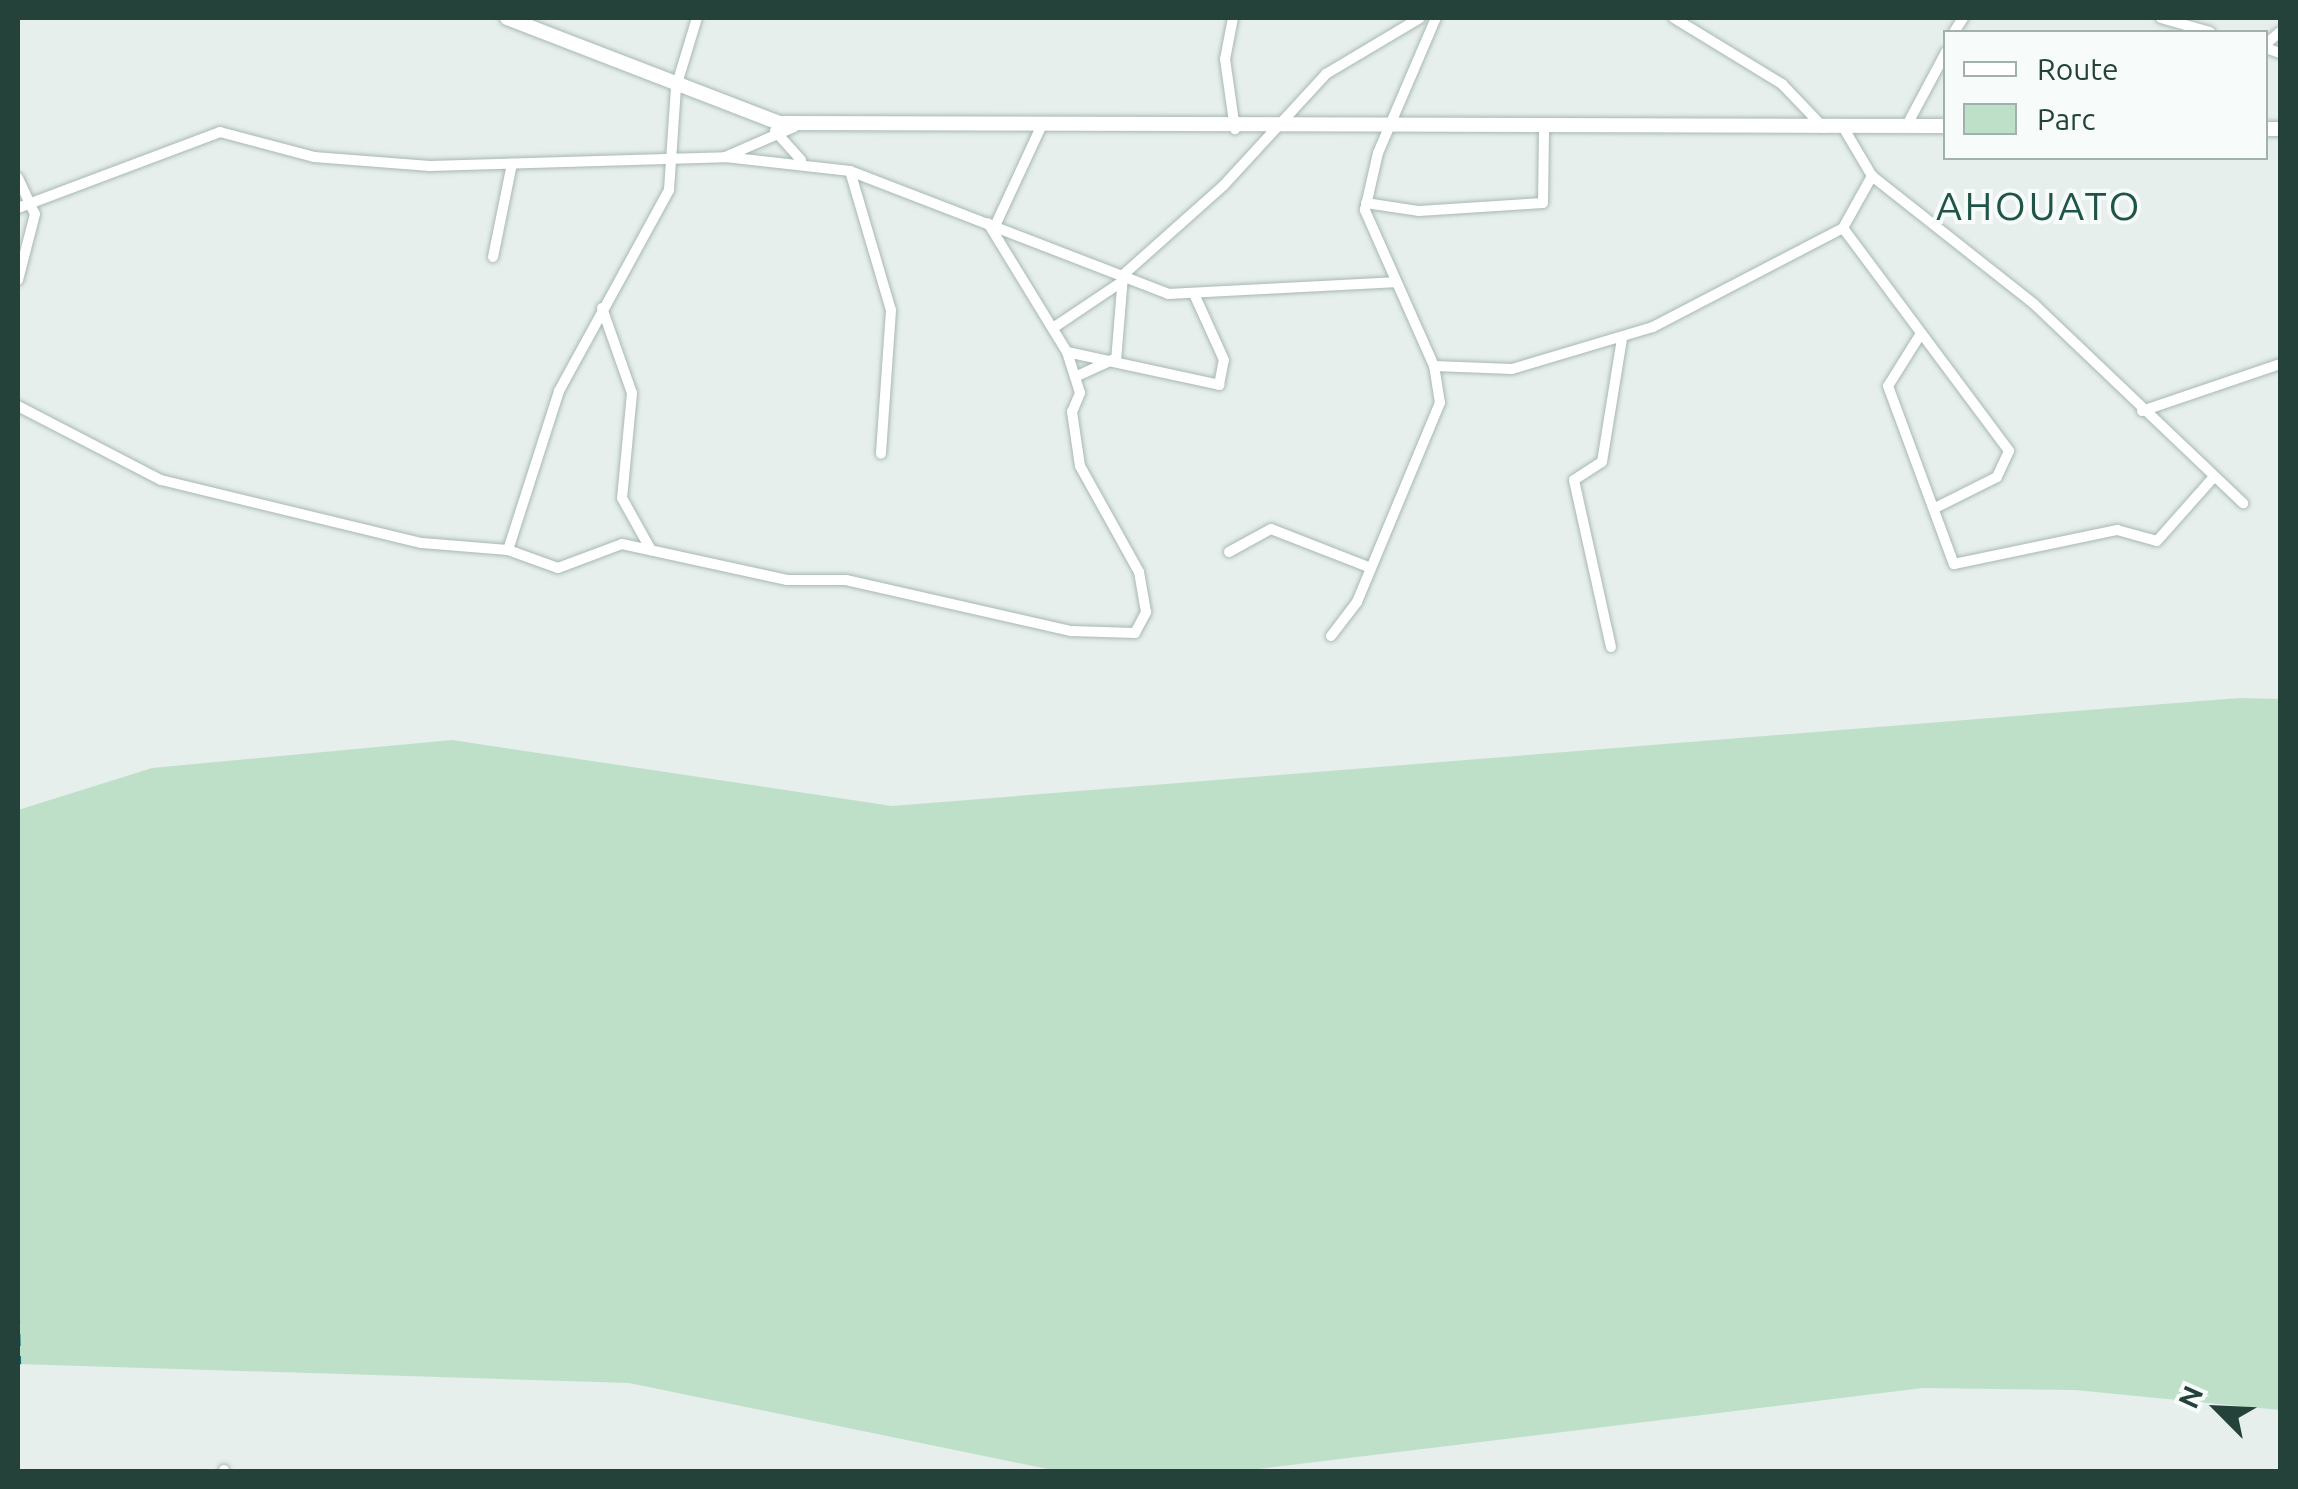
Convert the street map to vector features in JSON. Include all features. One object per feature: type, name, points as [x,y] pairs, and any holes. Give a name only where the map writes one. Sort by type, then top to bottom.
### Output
[{"type":"street","points":[[507,18],[676,87],[804,124]]},
{"type":"street","points":[[508,550],[559,391],[676,160],[676,87],[697,18]]},
{"type":"street","points":[[1233,18],[1225,58],[1236,130]]},
{"type":"street","points":[[1054,328],[1122,279],[1224,185],[1270,130],[1326,74],[1420,18]]},
{"type":"street","points":[[1332,636],[1370,568],[1440,402],[1434,366],[1394,282],[1366,203],[1387,130],[1436,18]]},
{"type":"street","points":[[1674,18],[1782,84],[1824,128]]},
{"type":"street","points":[[2161,18],[2184,21]]},
{"type":"street","points":[[1907,126],[1943,58]]},
{"type":"street","points":[[724,156],[775,131],[804,124],[1236,130],[1943,126]]},
{"type":"street","points":[[1844,127],[1872,176],[2034,304],[2212,479],[2243,502]]},
{"type":"street","points":[[1366,203],[1420,211],[1543,203],[1544,128]]},
{"type":"street","points":[[992,225],[1040,129]]},
{"type":"street","points":[[775,131],[800,160]]},
{"type":"street","points":[[23,205],[220,132],[314,156],[512,164],[724,156],[800,160],[850,170],[1122,279],[1194,294],[1394,282]]},
{"type":"street","points":[[493,257],[512,164]]},
{"type":"street","points":[[850,170],[891,310],[881,454]]},
{"type":"street","points":[[1434,366],[1512,370],[1622,339],[1843,228],[1872,176]]},
{"type":"street","points":[[18,178],[33,230],[18,280]]},
{"type":"street","points":[[18,406],[161,480],[422,543],[508,550],[558,568],[606,546],[651,550],[787,580],[846,580],[1091,634],[1135,633],[1146,612],[1139,572],[1080,466],[1075,377],[1067,352],[992,225]]},
{"type":"street","points":[[1843,228],[2008,451],[1982,488],[1937,507]]},
{"type":"street","points":[[1114,361],[1122,279]]},
{"type":"street","points":[[1067,352],[1219,385],[1224,360],[1194,294]]},
{"type":"street","points":[[602,308],[632,393],[622,498],[651,550]]},
{"type":"street","points":[[1920,335],[1888,386],[1937,507],[1950,559],[1962,568],[2117,530],[2157,541],[2212,479]]},
{"type":"street","points":[[1610,647],[1574,480],[1602,462],[1622,339]]},
{"type":"street","points":[[1075,377],[1114,361]]},
{"type":"street","points":[[2142,411],[2280,364]]},
{"type":"street","points":[[1229,552],[1271,529],[1370,568]]},
{"type":"green space","points":[[2239,698],[2280,699],[2280,1410],[2075,1390],[1923,1388],[1242,1471],[1062,1472],[629,1383],[18,1364],[18,810],[152,768],[452,740],[892,806]]},
{"type":"ferry route","points":[[18,1290],[20,1364]]},
{"type":"district","name":"AHOUATO","points":[[2039,206]]}]
